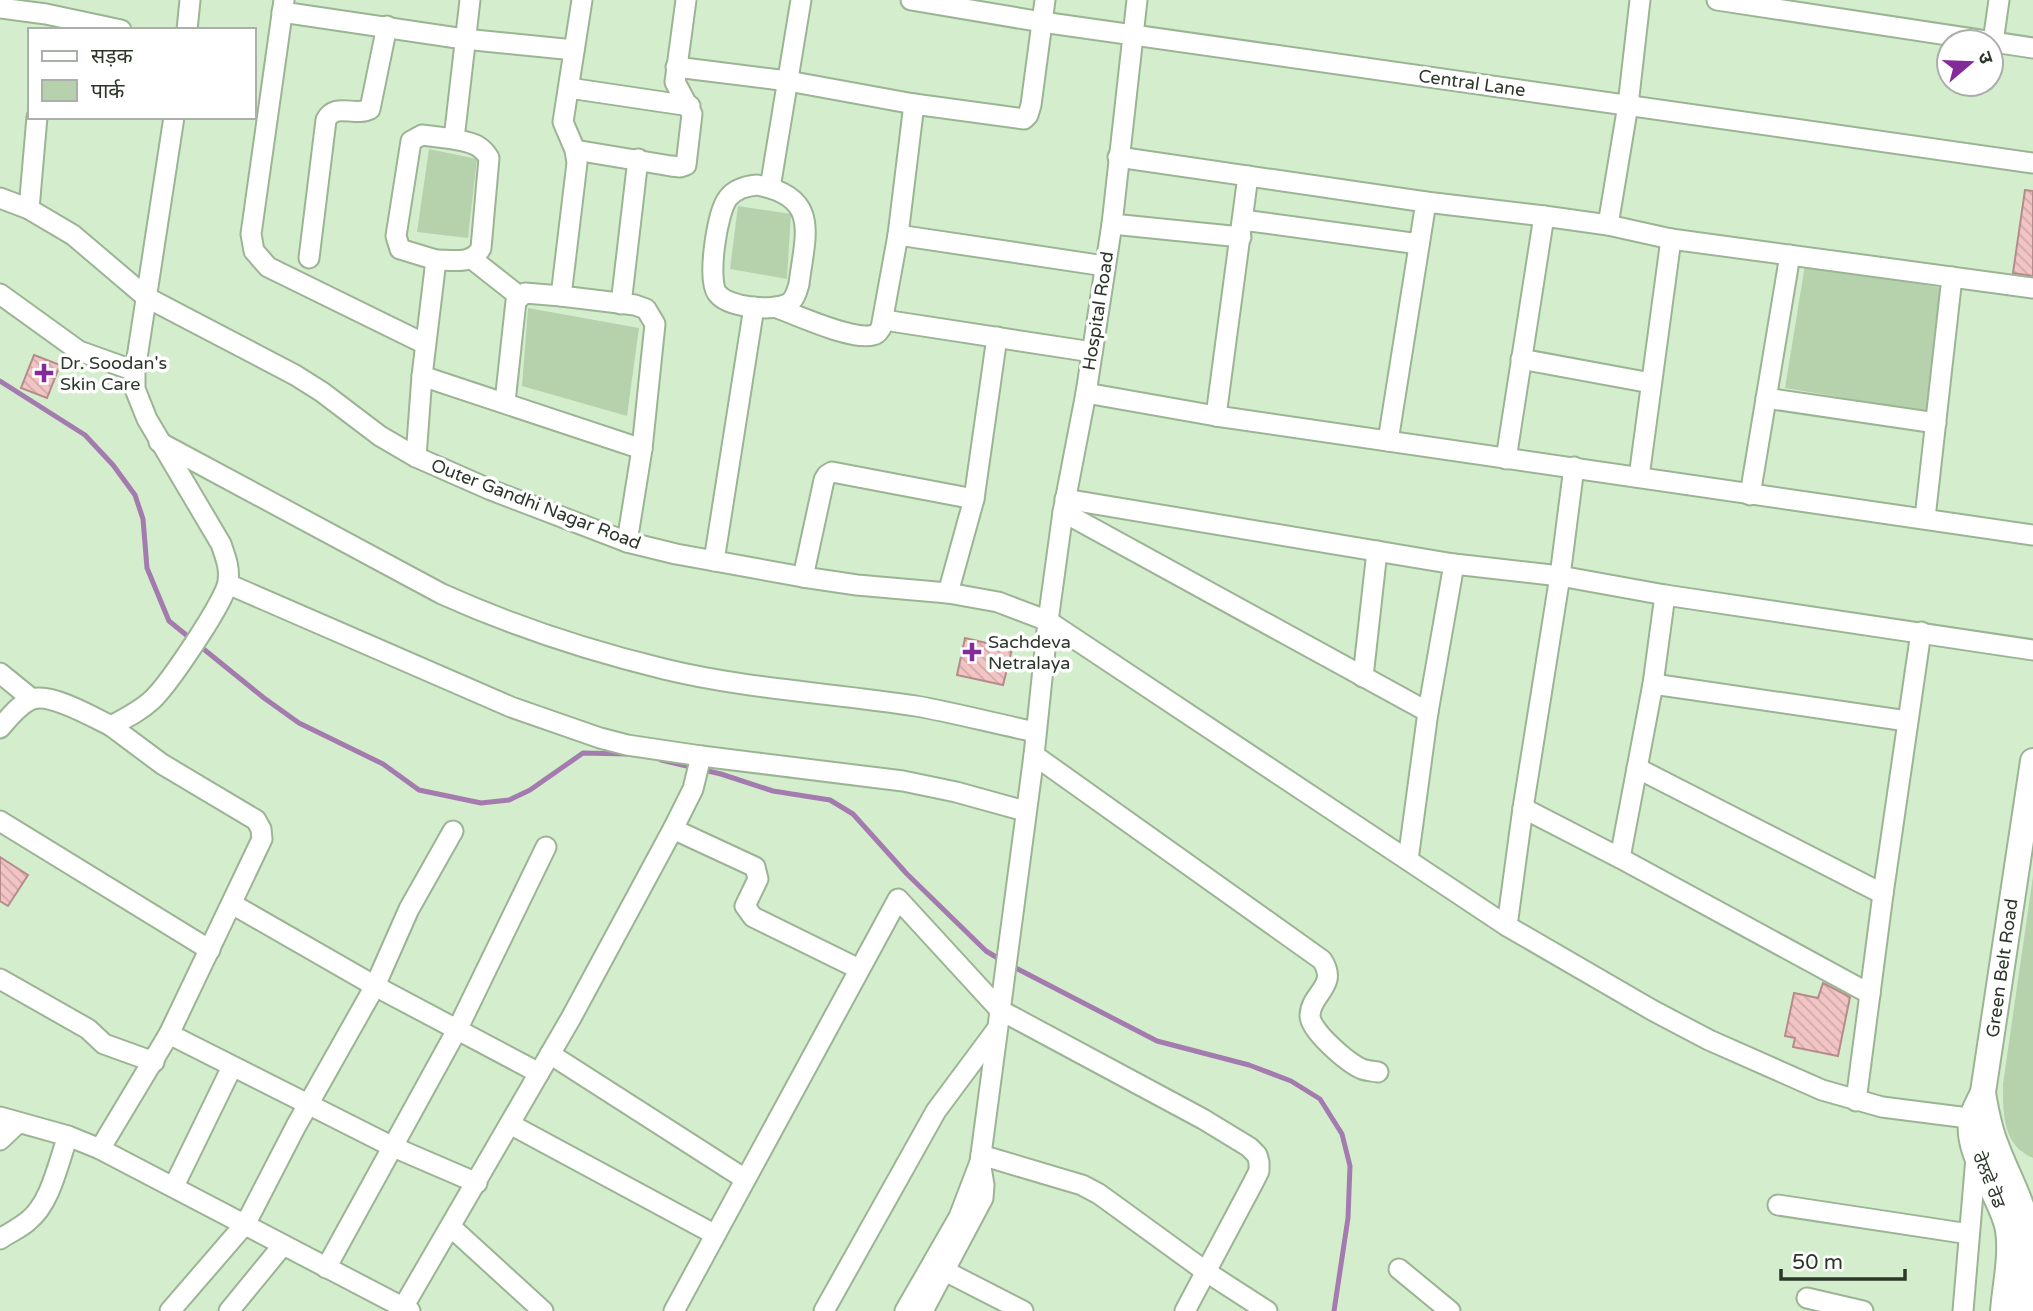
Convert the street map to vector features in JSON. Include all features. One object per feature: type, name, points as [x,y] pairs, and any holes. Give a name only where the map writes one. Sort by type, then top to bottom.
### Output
[{"type":"main road","name":"Green Belt Road","points":[[1980,1119],[2033,763]]},
{"type":"main road","name":"ਰੇਲਵੇ ਰੋਡ","points":[[1980,1119],[1972,1137],[1976,1152],[2019,1208]]},
{"type":"main road","points":[[1980,1119],[2019,1208],[2029,1252],[2021,1293],[2003,1311]]},
{"type":"street","points":[[187,28],[190,0]]},
{"type":"street","points":[[454,139],[470,0]]},
{"type":"street","points":[[561,296],[576,177],[575,150],[563,122],[582,0]]},
{"type":"street","points":[[575,150],[680,167],[686,164],[692,123],[690,106],[675,82],[686,0]]},
{"type":"street","points":[[770,188],[801,0]]},
{"type":"street","name":"Central Lane","points":[[911,0],[1042,22],[2033,163]]},
{"type":"street","points":[[676,67],[788,81],[914,104],[1024,119],[1031,106],[1045,0]]},
{"type":"street","name":"Hospital Road","points":[[980,1158],[1064,506],[1086,394],[1112,224],[1137,0]]},
{"type":"street","points":[[1608,225],[1628,106],[1640,0]]},
{"type":"street","points":[[1717,0],[1767,4],[1935,32]]},
{"type":"street","points":[[1995,28],[1999,0]]},
{"type":"street","points":[[425,344],[268,267],[254,251],[251,234],[283,6],[464,39],[574,50]]},
{"type":"street","points":[[0,8],[45,22],[102,28]]},
{"type":"street","points":[[309,258],[326,120],[333,111],[358,112],[370,109],[387,26]]},
{"type":"street","points":[[2005,44],[2033,48]]},
{"type":"street","points":[[569,88],[690,106]]},
{"type":"street","points":[[775,307],[822,326],[864,336],[878,333],[884,320],[898,235],[914,104]]},
{"type":"street","points":[[29,209],[37,119]]},
{"type":"street","points":[[111,726],[135,714],[153,699],[177,670],[228,584],[228,565],[221,544],[159,442],[135,389],[135,371],[174,119]]},
{"type":"street","points":[[422,135],[454,139],[477,144],[489,158],[481,248],[478,255],[472,259],[436,260],[400,249],[396,236],[411,141],[422,135]]},
{"type":"street","points":[[1118,157],[1426,202],[1608,225],[1671,239],[2033,288]]},
{"type":"street","points":[[621,304],[638,159]]},
{"type":"street","points":[[1216,416],[1248,176]]},
{"type":"street","points":[[745,187],[770,188],[795,201],[803,209],[806,226],[796,293],[791,302],[775,307],[754,307],[726,300],[717,293],[711,271],[723,208],[728,197],[745,187]]},
{"type":"street","name":"Outer Gandhi Nagar Road","points":[[0,198],[29,209],[73,234],[146,297],[295,375],[380,436],[416,457],[491,490],[627,542],[803,577],[948,593],[998,602],[1048,621],[1507,926],[1709,1040],[1822,1090],[1856,1101],[1910,1112],[1980,1119]]},
{"type":"street","points":[[1388,441],[1426,202]]},
{"type":"street","points":[[1506,459],[1544,216]]},
{"type":"street","points":[[1112,224],[1242,229],[1419,244]]},
{"type":"street","points":[[898,235],[1105,266]]},
{"type":"street","points":[[1639,477],[1671,239]]},
{"type":"street","points":[[1750,495],[1790,255]]},
{"type":"street","points":[[472,259],[519,296],[535,293],[646,309],[655,324],[642,449],[627,542]]},
{"type":"street","points":[[416,457],[425,344],[436,260]]},
{"type":"street","points":[[1925,518],[1952,277]]},
{"type":"street","points":[[0,294],[79,351],[135,371]]},
{"type":"street","points":[[505,402],[516,301],[519,296]]},
{"type":"street","points":[[714,561],[754,307]]},
{"type":"street","points":[[884,320],[1092,352]]},
{"type":"street","points":[[948,593],[974,499],[997,337]]},
{"type":"street","points":[[1521,359],[1651,383]]},
{"type":"street","points":[[422,376],[642,449]]},
{"type":"street","points":[[1086,394],[1506,459],[2033,534]]},
{"type":"street","points":[[1766,398],[1936,423]]},
{"type":"street","points":[[159,442],[442,594],[477,610],[551,636],[673,671],[919,707],[1036,732]]},
{"type":"street","points":[[1507,926],[1574,467]]},
{"type":"street","points":[[803,577],[824,480],[832,472],[974,499]]},
{"type":"street","points":[[1064,506],[1454,564],[1560,576],[1665,595],[2033,650]]},
{"type":"street","points":[[1064,506],[1428,712]]},
{"type":"street","points":[[1363,677],[1377,551]]},
{"type":"street","points":[[1408,860],[1428,712],[1454,564]]},
{"type":"street","points":[[228,584],[543,719],[627,745],[700,760],[903,781],[1025,811]]},
{"type":"street","points":[[1620,858],[1653,684],[1665,595]]},
{"type":"street","points":[[1856,1101],[1921,632]]},
{"type":"street","points":[[0,673],[32,699]]},
{"type":"street","points":[[1653,684],[1907,721]]},
{"type":"street","points":[[0,728],[14,712],[32,699],[48,698],[111,726],[162,764],[256,820],[261,829],[262,839],[169,1034],[100,1149]]},
{"type":"street","points":[[1034,755],[1322,960],[1328,973],[1327,981],[1311,1010],[1314,1029],[1355,1065],[1378,1072]]},
{"type":"street","points":[[0,1140],[9,1120],[68,1136],[100,1149],[246,1223],[405,1310],[673,829],[692,789],[700,760]]},
{"type":"street","points":[[1637,768],[1883,894]]},
{"type":"street","points":[[1523,808],[1870,994]]},
{"type":"street","points":[[0,821],[210,950]]},
{"type":"street","points":[[673,829],[755,867],[758,879],[745,906],[753,917],[859,969]]},
{"type":"street","points":[[170,1311],[246,1223],[375,986],[409,909],[453,831]]},
{"type":"street","points":[[326,1268],[458,1028],[546,847]]},
{"type":"street","points":[[674,1311],[898,899],[1000,1011],[1203,1119],[1249,1147],[1257,1155],[1259,1171],[1185,1311]]},
{"type":"street","points":[[232,904],[375,986],[539,1073]]},
{"type":"street","points":[[0,979],[88,1029],[104,1044],[154,1062]]},
{"type":"street","points":[[824,1311],[936,1111],[1000,1011]]},
{"type":"street","points":[[169,1034],[391,1146],[477,1183]]},
{"type":"street","points":[[550,1054],[745,1179]]},
{"type":"street","points":[[174,1186],[232,1067]]},
{"type":"street","points":[[510,1124],[714,1234]]},
{"type":"street","points":[[0,1239],[29,1221],[38,1210],[45,1199],[68,1136]]},
{"type":"street","points":[[1963,1311],[1976,1152]]},
{"type":"street","points":[[980,1158],[1082,1185],[1099,1194],[1262,1310]]},
{"type":"street","points":[[923,1311],[982,1198],[984,1185],[980,1158]]},
{"type":"street","points":[[905,1311],[959,1217],[980,1158]]},
{"type":"street","points":[[1778,1205],[1969,1234]]},
{"type":"street","points":[[451,1227],[543,1311]]},
{"type":"street","points":[[229,1311],[283,1245]]},
{"type":"street","points":[[1399,1269],[1450,1311]]},
{"type":"street","points":[[945,1271],[1023,1311]]},
{"type":"street","points":[[1807,1298],[1863,1311]]},
{"type":"green space","points":[[429,149],[477,159],[468,238],[417,232]]},
{"type":"green space","points":[[738,206],[791,214],[787,279],[730,269]]},
{"type":"green space","points":[[1805,265],[1948,289],[1928,412],[1785,388]]},
{"type":"green space","points":[[528,308],[639,328],[627,416],[522,386]]},
{"type":"green space","points":[[2033,876],[2033,1158],[2015,1145],[2010,1137],[2004,1117],[2003,1084]]},
{"type":"building","points":[[2025,190],[2033,191],[2033,276],[2013,273]]},
{"type":"building","points":[[34,355],[60,365],[47,398],[21,388]]},
{"type":"building","points":[[965,638],[1012,649],[1003,685],[957,675]]},
{"type":"building","points":[[0,857],[28,875],[8,906],[0,901]]},
{"type":"building","points":[[1823,983],[1850,997],[1838,1056],[1793,1047],[1795,1038],[1785,1036],[1794,993],[1818,998]]},
{"type":"waterway","points":[[0,381],[85,435],[113,465],[135,495],[143,519],[147,568],[169,621],[299,723],[383,764],[419,790],[481,803],[509,800],[530,790],[583,753],[627,754]]},
{"type":"waterway","points":[[661,760],[721,774],[773,791],[830,800],[853,814],[907,874],[986,951],[1001,960]]},
{"type":"waterway","points":[[1010,965],[1157,1041],[1249,1065],[1291,1081],[1320,1099],[1342,1134],[1350,1166],[1348,1218],[1334,1311]]},
{"type":"place","name":"Dr. Soodan's Skin Care","points":[[44,373]]},
{"type":"place","name":"Sachdeva Netralaya","points":[[972,652]]}]
